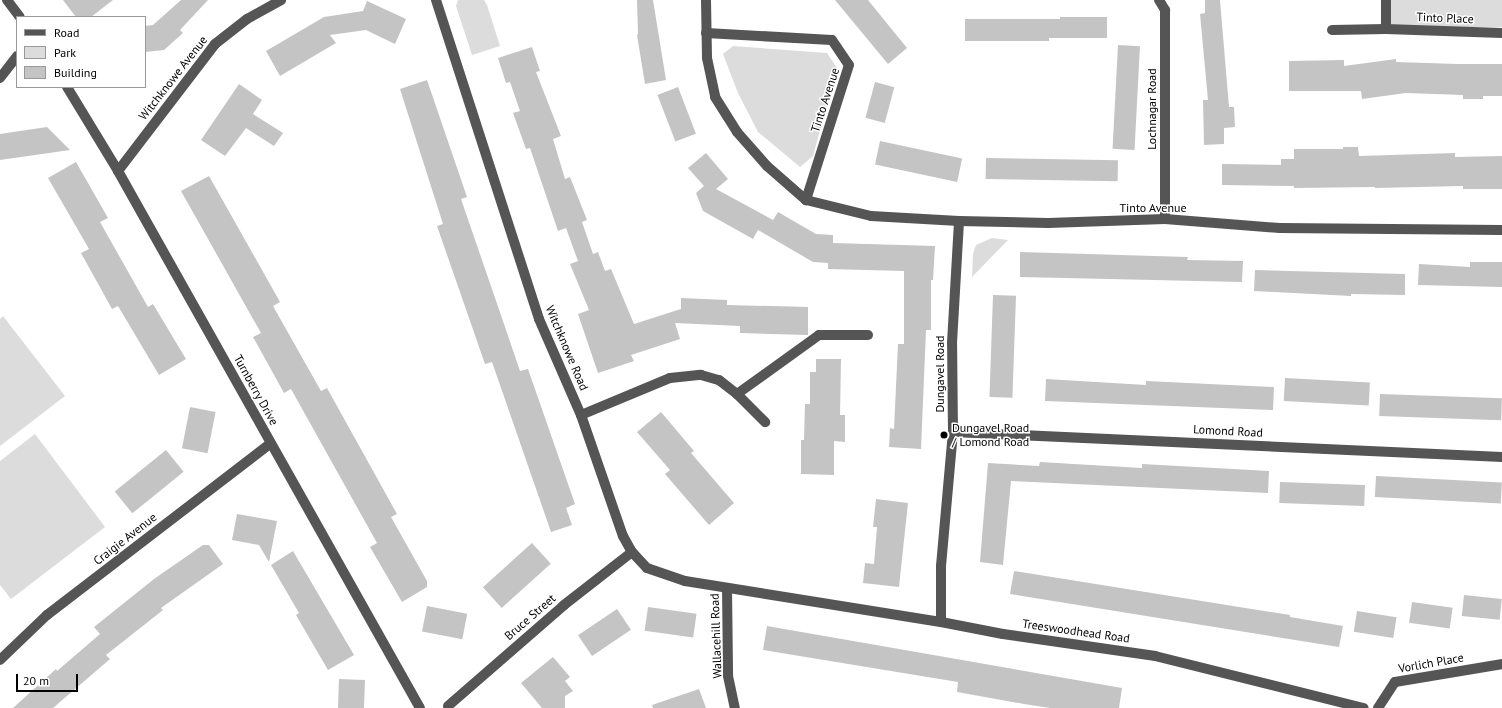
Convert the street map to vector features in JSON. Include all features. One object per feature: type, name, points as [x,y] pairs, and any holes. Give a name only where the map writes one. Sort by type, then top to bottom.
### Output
[{"type":"street","points":[[7,0],[19,16]]},
{"type":"street","name":"Witchknowe Avenue","points":[[118,172],[215,44],[247,19],[280,0]]},
{"type":"street","name":"Witchknowe Road","points":[[436,0],[539,319],[581,415],[623,536],[632,552],[647,568],[685,581],[781,597]]},
{"type":"street","name":"Tinto Avenue","points":[[706,0],[707,58],[715,98],[737,132],[766,166],[806,200],[871,216],[958,221],[1048,223],[1165,219],[1280,228],[1502,230]]},
{"type":"street","name":"Lochnagar Road","points":[[1160,0],[1165,10],[1165,219]]},
{"type":"street","points":[[1386,0],[1386,29]]},
{"type":"street","name":"Tinto Place","points":[[1332,30],[1386,29],[1502,33]]},
{"type":"street","name":"Tinto Avenue","points":[[706,34],[832,40],[849,65],[806,200]]},
{"type":"street","points":[[0,78],[16,57]]},
{"type":"street","name":"Turnberry Drive","points":[[68,88],[118,172],[420,708]]},
{"type":"street","name":"Dungavel Road","points":[[941,622],[941,566],[953,432],[952,343],[958,221]]},
{"type":"street","points":[[737,394],[820,335],[868,335]]},
{"type":"street","points":[[581,415],[670,378],[701,375],[719,380],[737,394],[765,422]]},
{"type":"street","name":"Lomond Road","points":[[953,432],[1502,457]]},
{"type":"street","name":"Craigie Avenue","points":[[0,660],[47,615],[270,443]]},
{"type":"street","name":"Bruce Street","points":[[448,706],[564,605],[632,552]]},
{"type":"street","name":"Wallacehill Road","points":[[728,588],[728,676],[735,708]]},
{"type":"street","name":"Treeswoodhead Road","points":[[781,597],[941,622],[1004,634],[1155,656],[1364,708]]},
{"type":"street","name":"Vorlich Place","points":[[1378,708],[1395,682],[1502,664]]},
{"type":"green space","points":[[458,0],[484,0],[500,46],[472,55],[456,6]]},
{"type":"green space","points":[[1389,0],[1502,0],[1502,27],[1389,27]]},
{"type":"green space","points":[[733,46],[827,53],[837,68],[813,156],[800,167],[758,132],[738,93],[723,54]]},
{"type":"green space","points":[[992,238],[1008,240],[972,277],[973,254],[976,245]]},
{"type":"green space","points":[[3,316],[65,396],[0,446],[0,319]]},
{"type":"green space","points":[[35,434],[105,527],[11,599],[0,585],[0,461]]},
{"type":"building","points":[[63,0],[113,0],[92,16],[75,16]]},
{"type":"building","points":[[181,0],[208,0],[180,30],[183,33],[164,50],[146,52],[146,26],[153,25]]},
{"type":"building","points":[[637,0],[653,0],[666,80],[645,84],[637,35]]},
{"type":"building","points":[[835,0],[868,0],[907,48],[888,64]]},
{"type":"building","points":[[1205,0],[1220,0],[1229,107],[1234,107],[1235,127],[1224,128],[1224,144],[1204,145],[1203,100],[1208,100],[1200,14],[1205,13]]},
{"type":"building","points":[[367,1],[406,19],[395,44],[366,30],[330,35],[336,43],[280,76],[266,51],[324,17],[363,11]]},
{"type":"building","points":[[1060,17],[1107,17],[1107,38],[1049,38],[1049,41],[965,41],[965,19],[1060,19]]},
{"type":"building","points":[[1118,45],[1140,46],[1135,150],[1113,149]]},
{"type":"building","points":[[532,47],[540,71],[536,72],[561,136],[553,139],[565,179],[570,177],[587,220],[582,222],[593,254],[598,252],[605,271],[611,269],[634,324],[681,309],[681,298],[727,300],[727,305],[808,307],[808,335],[740,333],[740,326],[675,323],[680,339],[631,355],[634,361],[598,373],[578,314],[589,310],[570,264],[578,261],[566,228],[558,231],[530,148],[526,149],[513,113],[520,111],[510,82],[506,83],[498,58]]},
{"type":"building","points":[[1396,59],[1396,62],[1502,64],[1502,96],[1483,96],[1483,99],[1463,99],[1463,95],[1406,93],[1362,99],[1361,91],[1289,91],[1289,61],[1344,60],[1344,66]]},
{"type":"building","points":[[427,80],[467,197],[461,199],[520,371],[528,369],[575,504],[566,508],[572,525],[551,532],[492,362],[485,364],[437,226],[443,224],[400,89]]},
{"type":"building","points":[[875,82],[894,87],[885,123],[865,118]]},
{"type":"building","points":[[239,84],[262,100],[253,114],[283,133],[274,146],[246,128],[225,156],[201,140]]},
{"type":"building","points":[[678,87],[696,134],[675,142],[657,95]]},
{"type":"building","points":[[47,127],[70,150],[0,160],[0,134]]},
{"type":"building","points":[[880,141],[962,158],[957,182],[875,164]]},
{"type":"building","points":[[1343,147],[1358,147],[1359,156],[1455,153],[1455,157],[1502,156],[1502,189],[1463,189],[1463,186],[1294,188],[1294,186],[1222,185],[1222,164],[1281,165],[1281,159],[1294,159],[1294,149],[1343,149]]},
{"type":"building","points":[[706,153],[728,179],[716,189],[773,220],[778,212],[816,234],[833,235],[833,243],[935,246],[933,280],[931,280],[931,330],[926,330],[921,449],[889,447],[890,428],[894,429],[898,344],[904,344],[904,271],[828,269],[828,263],[813,262],[758,230],[753,239],[703,211],[696,193],[704,186],[688,168]]},
{"type":"building","points":[[986,158],[1118,160],[1118,181],[986,179]]},
{"type":"building","points":[[76,162],[108,218],[100,222],[148,307],[153,304],[186,359],[159,375],[118,306],[112,309],[81,253],[89,249],[48,178]]},
{"type":"building","points":[[209,176],[280,302],[273,306],[321,391],[327,388],[397,514],[391,517],[427,581],[427,587],[402,602],[370,547],[377,543],[291,389],[284,393],[253,337],[261,333],[181,191]]},
{"type":"building","points":[[1020,252],[1188,257],[1187,260],[1243,261],[1242,282],[1020,277]]},
{"type":"building","points":[[1470,262],[1502,262],[1502,287],[1418,285],[1419,264],[1470,267]]},
{"type":"building","points":[[1255,270],[1405,274],[1405,295],[1351,294],[1351,296],[1254,291]]},
{"type":"building","points":[[993,295],[1016,296],[1012,398],[989,397]]},
{"type":"building","points":[[816,359],[841,359],[840,415],[845,415],[845,442],[834,441],[834,475],[801,474],[801,440],[804,440],[805,404],[810,404],[810,372],[816,372]]},
{"type":"building","points":[[1285,378],[1370,382],[1369,405],[1284,401]]},
{"type":"building","points":[[1046,379],[1146,385],[1146,381],[1274,387],[1273,410],[1045,401]]},
{"type":"building","points":[[1380,394],[1502,398],[1501,420],[1379,416]]},
{"type":"building","points":[[190,407],[216,412],[208,453],[182,448]]},
{"type":"building","points":[[661,412],[694,451],[691,453],[734,503],[709,525],[665,474],[670,470],[637,432]]},
{"type":"building","points":[[166,450],[184,472],[132,513],[115,492]]},
{"type":"building","points":[[1040,462],[1142,468],[1142,464],[1269,471],[1268,493],[1011,481],[1003,565],[980,562],[988,463],[1039,466]]},
{"type":"building","points":[[1376,476],[1502,483],[1501,504],[1375,497]]},
{"type":"building","points":[[1280,482],[1365,485],[1364,506],[1279,503]]},
{"type":"building","points":[[876,499],[908,503],[899,587],[863,583],[865,563],[874,564],[877,527],[873,527]]},
{"type":"building","points":[[237,514],[277,521],[269,562],[259,545],[232,540]]},
{"type":"building","points":[[532,543],[551,564],[502,608],[483,587]]},
{"type":"building","points":[[203,545],[209,545],[223,564],[161,608],[163,610],[106,655],[110,659],[53,708],[13,708],[56,669],[57,671],[100,634],[94,627],[154,579]]},
{"type":"building","points":[[293,551],[354,655],[328,670],[296,615],[299,613],[271,565]]},
{"type":"building","points":[[1014,571],[1290,615],[1290,617],[1343,626],[1339,647],[1010,594]]},
{"type":"building","points":[[1464,595],[1502,599],[1500,620],[1462,616]]},
{"type":"building","points":[[1412,602],[1453,608],[1450,629],[1409,623]]},
{"type":"building","points":[[427,606],[467,614],[462,639],[422,632]]},
{"type":"building","points":[[648,607],[697,614],[693,638],[645,631]]},
{"type":"building","points":[[617,609],[631,630],[592,656],[578,635]]},
{"type":"building","points":[[1357,611],[1397,617],[1393,638],[1354,632]]},
{"type":"building","points":[[767,626],[1122,688],[1119,708],[1050,708],[1024,704],[957,692],[958,682],[763,650]]},
{"type":"building","points":[[553,657],[570,677],[565,681],[573,691],[565,696],[565,708],[542,708],[521,683]]},
{"type":"building","points":[[339,679],[365,680],[364,708],[338,708]]},
{"type":"building","points":[[699,689],[706,708],[653,708],[652,705]]},
{"type":"place","name":"Dungavel Road / Lomond Road","points":[[944,435]]}]
